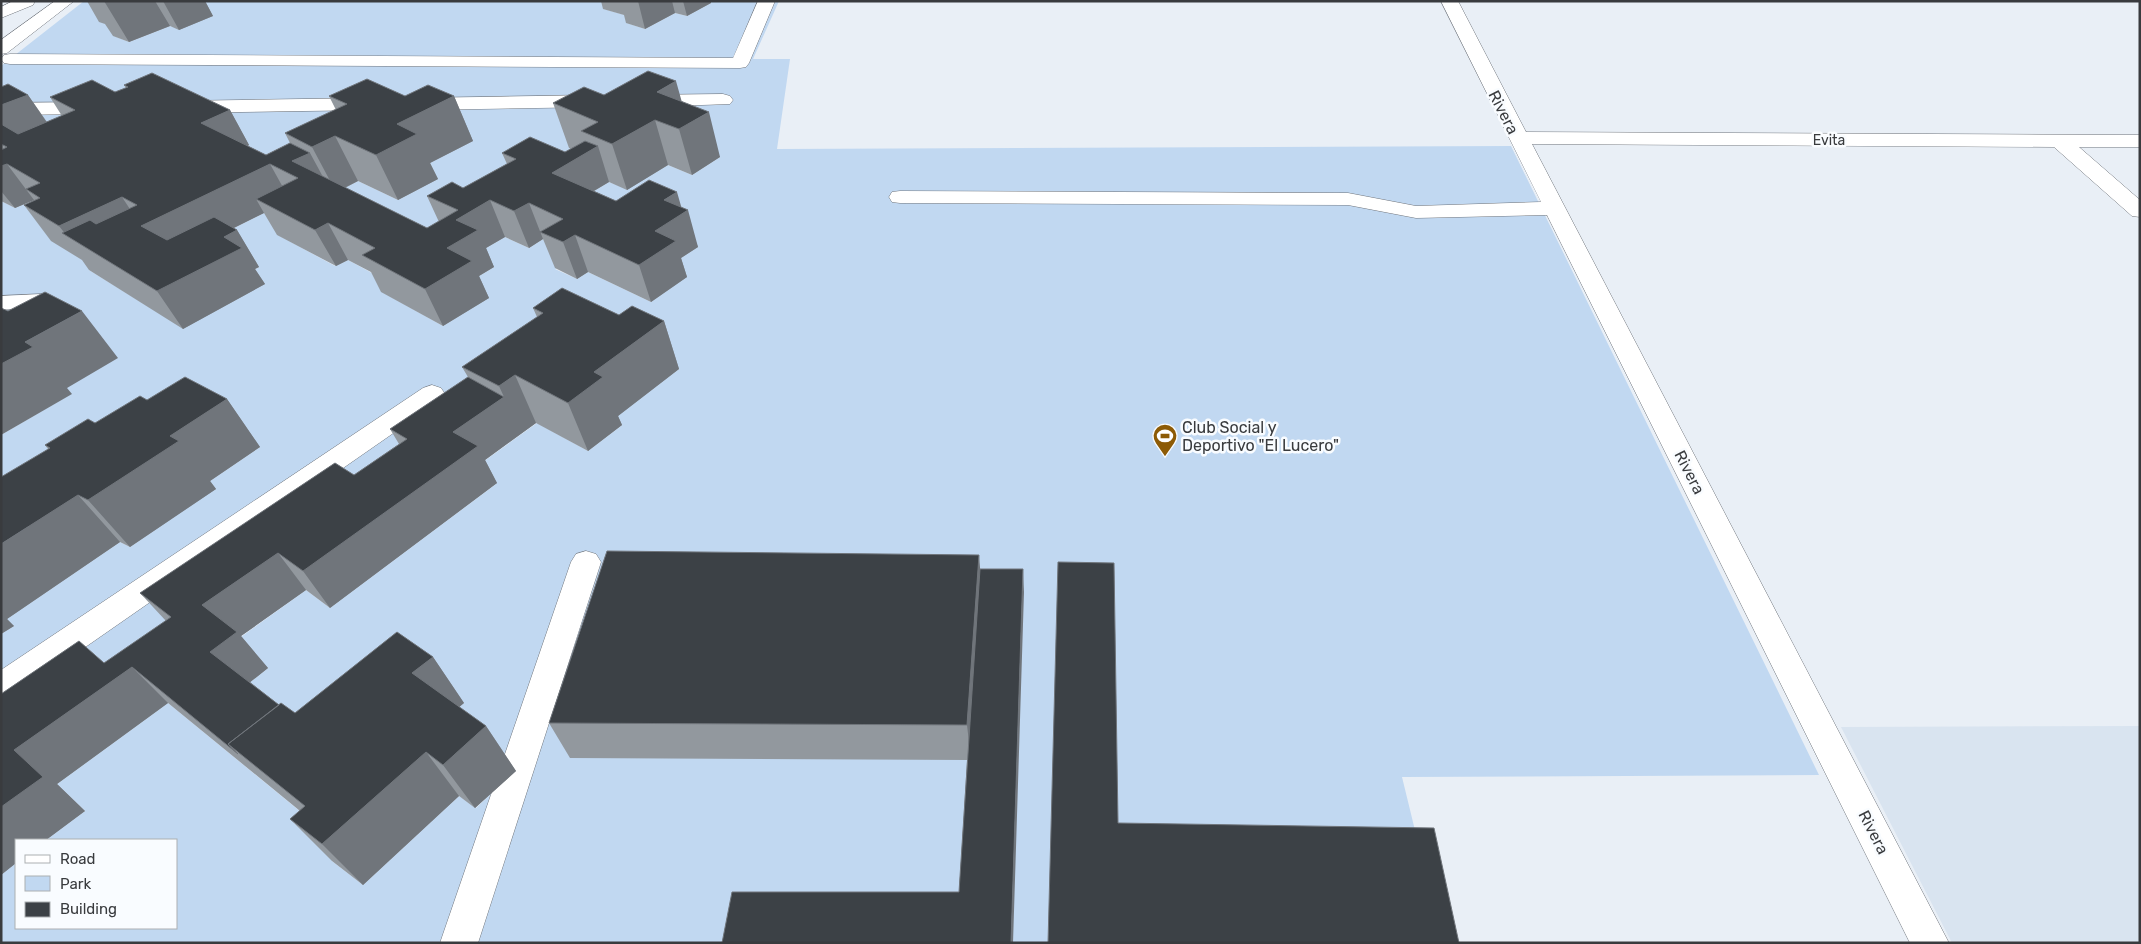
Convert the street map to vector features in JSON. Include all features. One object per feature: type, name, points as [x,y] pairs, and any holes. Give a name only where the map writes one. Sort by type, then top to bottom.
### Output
[{"type":"street","points":[[1,13],[27,1]]},
{"type":"street","points":[[6,54],[66,1]]},
{"type":"street","points":[[6,54],[740,63],[767,1]]},
{"type":"street","name":"Rivera","points":[[1448,1],[1930,943]]},
{"type":"street","points":[[407,104],[724,100]]},
{"type":"street","points":[[170,107],[387,104]]},
{"type":"street","points":[[1,109],[110,108]]},
{"type":"street","name":"Evita","points":[[1518,138],[2140,141]]},
{"type":"street","points":[[2060,141],[2140,211]]},
{"type":"street","points":[[900,197],[1348,199],[1416,212],[1555,208]]},
{"type":"street","points":[[1,303],[42,301]]},
{"type":"street","points":[[1,688],[432,394]]},
{"type":"street","points":[[458,943],[586,562]]},
{"type":"shaded area","points":[[2140,726],[2140,943],[1952,943],[1841,727]]},
{"type":"green space","name":"Club Social y Deportivo \"El Lucero\"","points":[[84,1],[170,1],[143,12],[133,8],[100,21],[125,31],[114,36],[129,42],[170,26],[179,29],[212,16],[190,7],[201,3],[199,1],[618,1],[604,9],[635,18],[627,23],[645,29],[675,13],[687,16],[711,3],[705,1],[779,1],[753,59],[790,59],[777,149],[1511,146],[1819,775],[1402,777],[1421,855],[1439,943],[1,943],[1,875],[15,864],[15,929],[178,929],[178,839],[47,839],[85,811],[57,784],[168,703],[346,849],[332,861],[363,885],[459,796],[476,808],[515,771],[445,719],[464,703],[430,678],[334,758],[243,688],[268,668],[234,642],[306,590],[330,608],[496,484],[473,469],[537,423],[588,451],[621,426],[612,420],[679,369],[648,354],[636,363],[580,336],[553,355],[563,361],[412,466],[428,476],[378,512],[359,500],[174,629],[204,653],[141,699],[116,678],[1,758],[1,634],[14,626],[5,620],[120,542],[130,547],[215,489],[207,483],[260,447],[219,425],[183,448],[176,443],[134,470],[127,466],[87,492],[91,495],[1,553],[1,435],[71,394],[64,389],[117,358],[82,339],[47,358],[40,355],[1,377],[1,201],[15,208],[34,200],[66,219],[53,225],[66,234],[52,241],[86,262],[147,233],[161,241],[122,261],[116,257],[89,270],[183,328],[264,284],[247,274],[259,267],[237,254],[191,277],[166,262],[290,200],[318,214],[278,235],[335,266],[348,260],[394,285],[382,292],[443,326],[488,298],[464,285],[494,267],[472,256],[505,237],[529,248],[543,239],[576,255],[555,269],[577,279],[588,272],[651,302],[686,277],[666,268],[697,247],[675,237],[687,228],[660,216],[628,237],[565,208],[609,182],[627,189],[668,165],[692,175],[720,157],[669,136],[687,125],[660,115],[618,139],[599,132],[569,148],[613,167],[577,188],[543,173],[517,188],[530,194],[479,224],[468,218],[444,231],[474,247],[444,265],[312,197],[329,188],[336,192],[358,181],[398,200],[437,179],[418,169],[472,141],[447,129],[425,140],[387,123],[352,141],[369,149],[285,190],[222,158],[249,145],[173,107],[146,119],[149,122],[137,127],[114,115],[74,131],[98,145],[44,169],[7,148],[51,130],[33,119],[11,128],[1,123],[1,66]]},
{"type":"building","points":[[648,71],[676,81],[657,92],[709,112],[679,129],[655,120],[612,144],[581,131],[598,122],[553,103],[584,87],[604,95]]},
{"type":"building","points":[[152,73],[230,110],[201,123],[266,155],[290,143],[310,153],[292,161],[427,228],[458,210],[427,196],[452,182],[463,188],[516,159],[502,153],[530,137],[565,152],[585,141],[598,146],[552,173],[616,201],[649,180],[677,192],[664,200],[688,210],[655,231],[676,241],[639,265],[575,235],[563,242],[540,232],[563,219],[529,203],[514,211],[490,200],[456,220],[478,230],[447,248],[472,261],[425,289],[362,255],[375,248],[328,223],[315,230],[256,199],[298,178],[270,164],[141,226],[167,240],[214,217],[237,230],[224,237],[242,248],[157,291],[62,233],[90,220],[96,224],[137,205],[122,197],[59,226],[24,205],[40,198],[26,189],[40,183],[7,164],[1,166],[1,150],[7,147],[1,144],[1,124],[18,134],[75,110],[50,97],[92,80],[115,92],[128,87],[124,85]]},
{"type":"building","points":[[367,79],[405,96],[428,85],[454,96],[397,124],[417,134],[376,155],[335,136],[312,147],[285,133],[347,104],[329,96]]},
{"type":"building","points":[[8,84],[28,95],[1,105],[1,87]]},
{"type":"building","points":[[562,288],[619,315],[632,306],[664,321],[594,372],[603,377],[568,403],[515,375],[499,386],[462,367],[543,313],[533,308]]},
{"type":"building","points":[[45,292],[82,311],[25,342],[33,347],[1,364],[1,308],[8,311]]},
{"type":"building","points":[[185,377],[227,399],[170,436],[179,441],[88,500],[78,495],[1,544],[1,477],[50,448],[45,445],[88,419],[95,423],[140,396],[147,400]]},
{"type":"building","points":[[468,377],[504,397],[453,432],[478,446],[303,571],[278,553],[202,605],[237,632],[210,652],[279,705],[228,744],[238,754],[132,667],[14,750],[43,777],[1,807],[1,694],[79,641],[104,663],[171,617],[140,593],[335,463],[354,475],[407,439],[390,429]]},
{"type":"building","points":[[607,551],[979,555],[967,725],[549,723]]},
{"type":"building","points":[[1058,562],[1114,563],[1118,823],[1434,828],[1459,943],[1048,943]]},
{"type":"building","points":[[980,569],[1023,569],[1011,943],[722,943],[732,892],[959,892]]},
{"type":"building","points":[[397,632],[433,657],[412,673],[486,726],[443,765],[426,752],[322,844],[290,819],[305,806],[228,744],[281,703],[295,713]]},
{"type":"place","name":"Club Social y Deportivo \"El Lucero\"","points":[[1165,457]]}]
